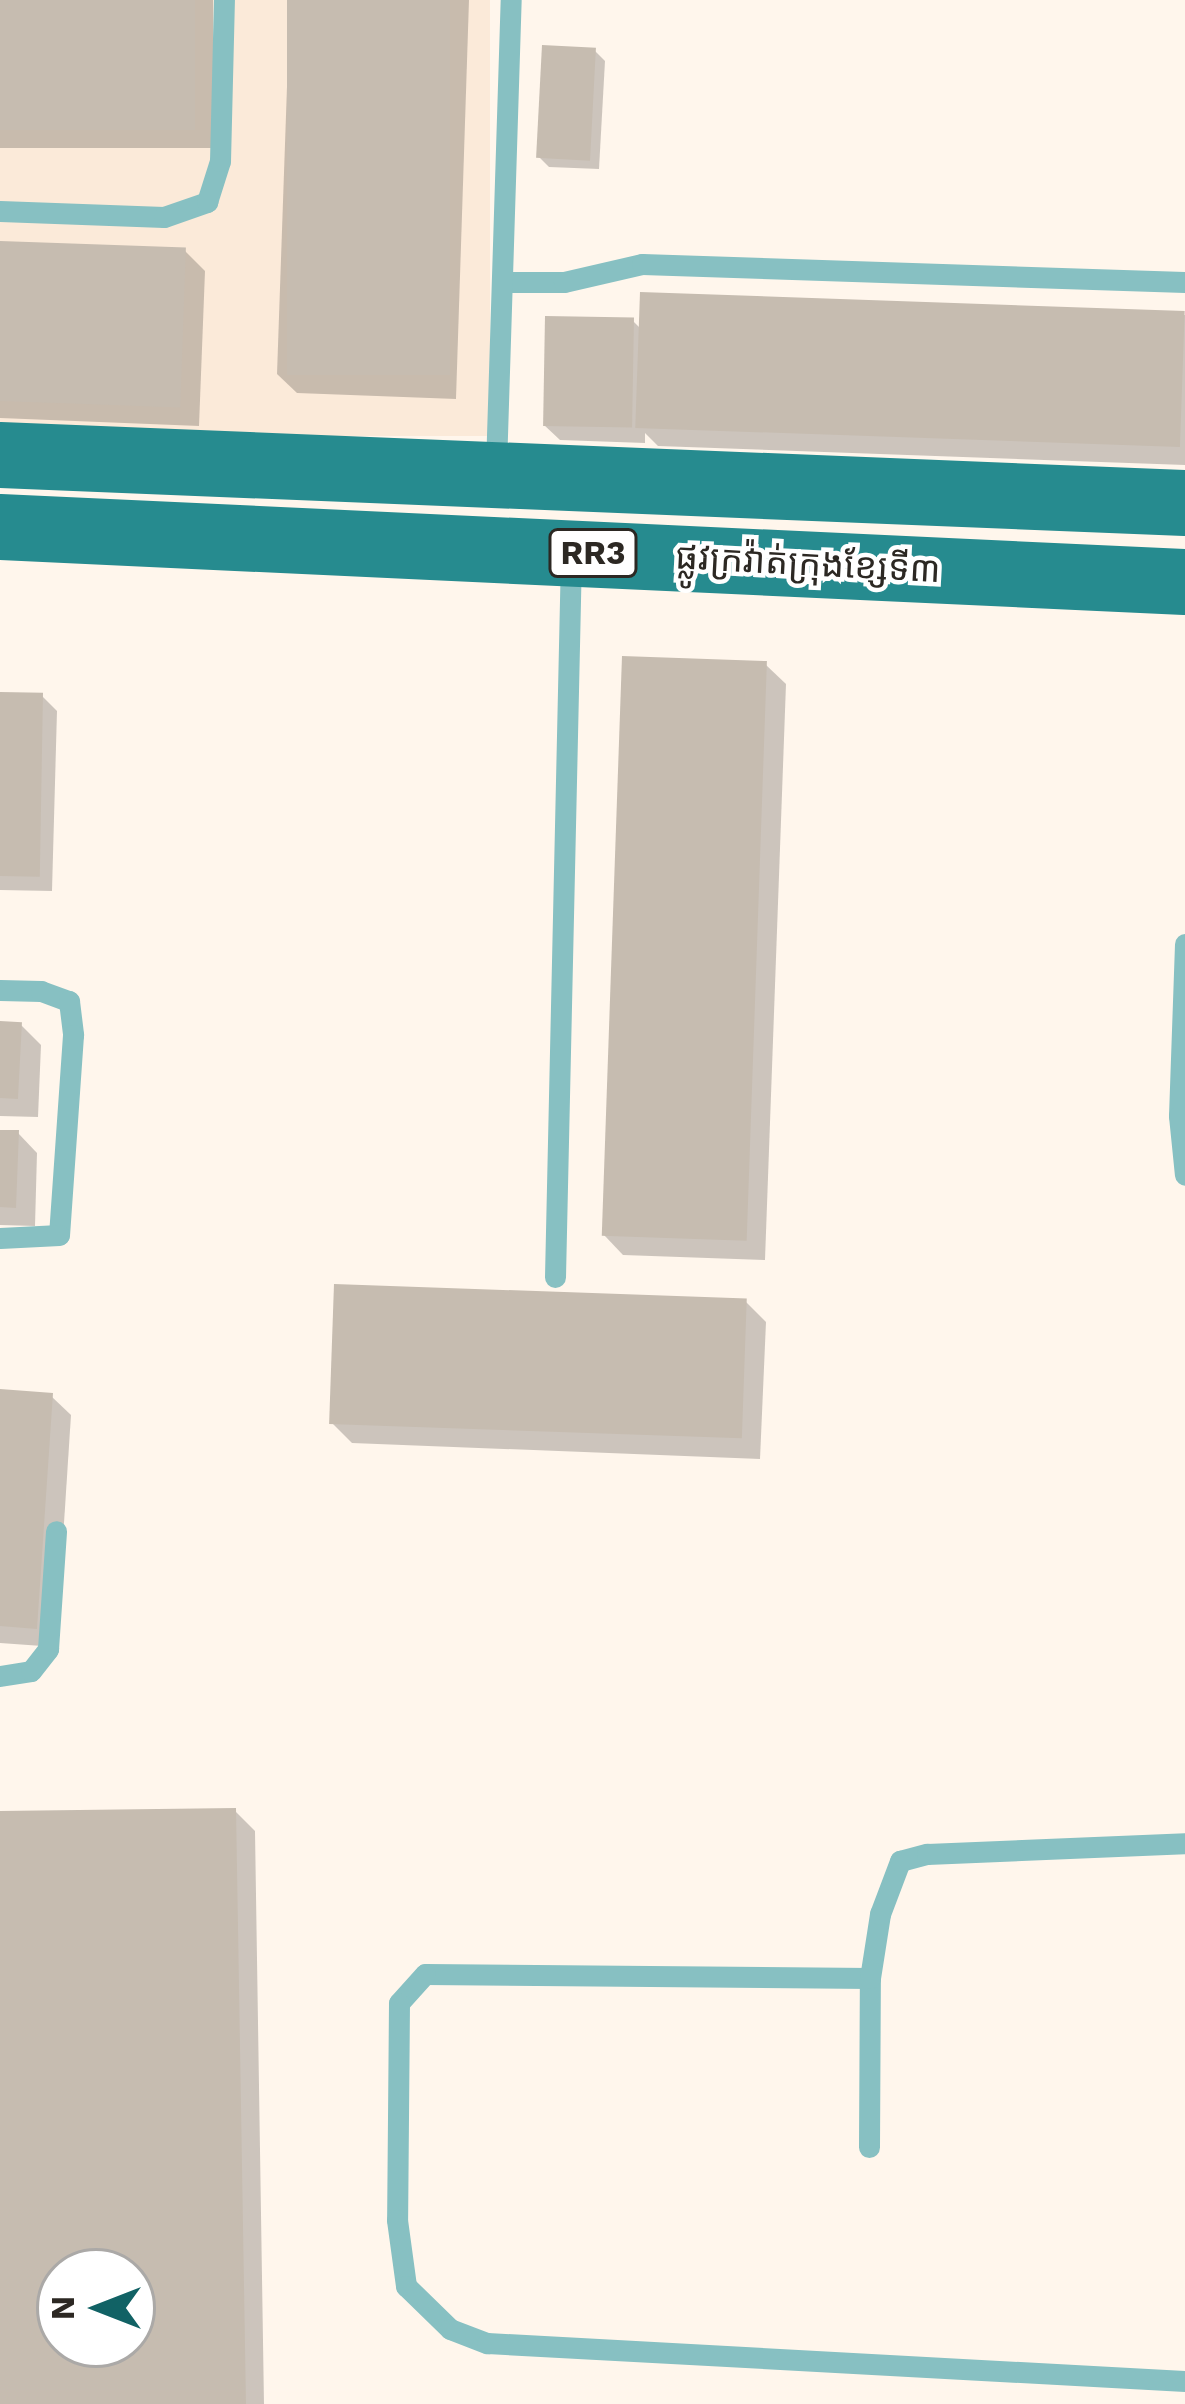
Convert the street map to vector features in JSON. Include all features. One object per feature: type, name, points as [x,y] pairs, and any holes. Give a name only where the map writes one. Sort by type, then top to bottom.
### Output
[{"type":"main road","name":"ផ្លូវក្រវ៉ាត់ក្រុងខ្សែទី៣","points":[[0,455],[1185,503]]},
{"type":"main road","name":"ផ្លូវក្រវ៉ាត់ក្រុងខ្សែទី៣","points":[[0,527],[1185,583]]},
{"type":"lane","points":[[0,211],[164,217],[206,202],[220,161],[224,0]]},
{"type":"lane","points":[[496,474],[511,0]]},
{"type":"lane","points":[[504,282],[564,282],[642,264],[1185,282]]},
{"type":"lane","points":[[555,1277],[572,552]]},
{"type":"lane","points":[[1185,944],[1179,1117],[1185,1175]]},
{"type":"lane","points":[[0,990],[41,991],[69,1001],[73,1035],[59,1235],[0,1238]]},
{"type":"lane","points":[[0,1676],[31,1671],[48,1649],[56,1531]]},
{"type":"lane","points":[[868,2147],[870,1978],[880,1914],[901,1861],[927,1854],[1185,1843]]},
{"type":"lane","points":[[870,1978],[425,1975],[398,2003],[397,2220],[406,2286],[450,2329],[487,2343],[1185,2381]]},
{"type":"shaded area","points":[[0,0],[490,0],[490,436],[0,436]]},
{"type":"building","points":[[0,0],[195,0],[195,130],[0,130]]},
{"type":"building","points":[[287,0],[450,0],[450,375],[287,375]]},
{"type":"building","points":[[542,45],[596,48],[590,161],[536,158]]},
{"type":"building","points":[[0,241],[186,247],[180,407],[0,401]]},
{"type":"building","points":[[640,292],[1185,311],[1180,447],[635,428]]},
{"type":"building","points":[[545,316],[634,318],[632,428],[543,426]]},
{"type":"building","points":[[622,656],[767,661],[747,1241],[602,1236]]},
{"type":"building","points":[[0,692],[43,693],[40,877],[0,876]]},
{"type":"building","points":[[0,1021],[22,1022],[18,1099],[0,1098]]},
{"type":"building","points":[[0,1130],[19,1130],[16,1208],[0,1207]]},
{"type":"building","points":[[334,1284],[747,1298],[742,1438],[329,1424]]},
{"type":"building","points":[[0,1389],[53,1393],[37,1629],[0,1626]]},
{"type":"building","points":[[236,1808],[246,2404],[0,2404],[0,1811]]}]
